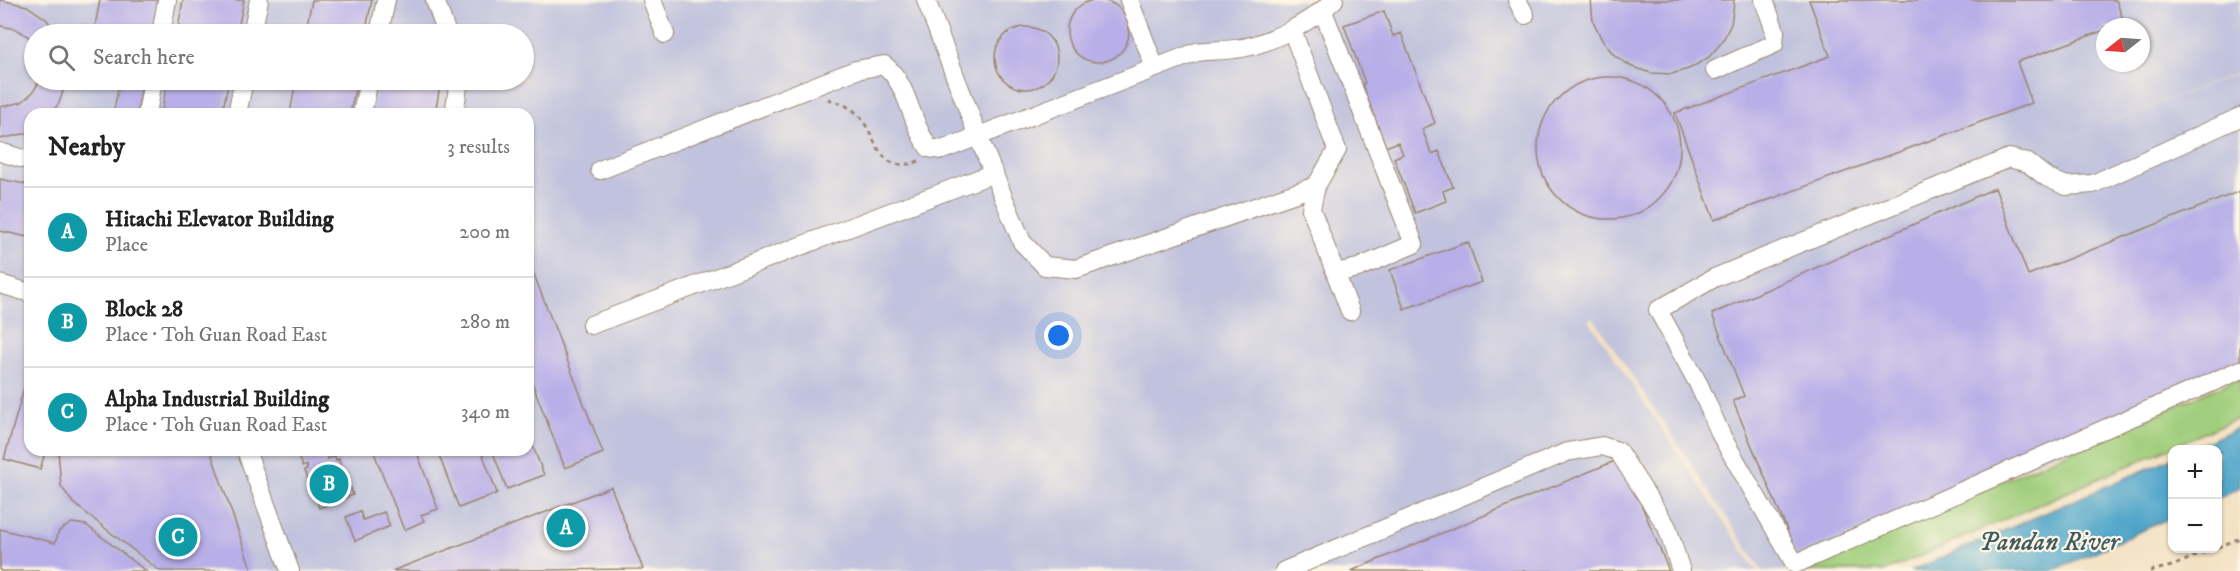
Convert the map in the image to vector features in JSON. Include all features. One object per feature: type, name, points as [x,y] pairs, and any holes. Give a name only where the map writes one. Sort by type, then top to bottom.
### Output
[{"type":"street","points":[[163,24],[167,0]]},
{"type":"street","points":[[254,24],[259,0]]},
{"type":"street","points":[[381,24],[386,0]]},
{"type":"street","points":[[435,0],[443,24]]},
{"type":"street","points":[[652,0],[665,34]]},
{"type":"street","points":[[926,0],[978,136],[1022,242],[1045,266],[1076,269],[1316,186]]},
{"type":"street","points":[[1129,0],[1155,68]]},
{"type":"street","points":[[1715,70],[1774,44],[1775,31],[1764,0]]},
{"type":"street","points":[[600,170],[856,70],[884,65],[895,73],[922,138],[929,148],[942,150],[1197,52],[1236,50],[1292,30],[1329,5],[1414,244],[1358,268],[1335,273]]},
{"type":"street","points":[[1292,30],[1336,150],[1316,186],[1311,209],[1350,311]]},
{"type":"street","points":[[148,108],[151,90]]},
{"type":"street","points":[[238,108],[242,90]]},
{"type":"street","points":[[363,108],[367,90]]},
{"type":"street","points":[[455,108],[458,90]]},
{"type":"street","points":[[2240,117],[2092,184],[2066,186],[2046,177],[2028,163],[2009,158],[1714,278],[1658,310],[1699,385],[1722,437],[1795,564],[2240,370]]},
{"type":"street","points":[[0,152],[24,159]]},
{"type":"street","points":[[591,325],[994,173]]},
{"type":"street","points":[[0,284],[24,291]]},
{"type":"street","points":[[1292,569],[1567,452],[1602,446],[1618,451],[1667,527],[1682,571]]},
{"type":"street","points":[[248,456],[290,571]]},
{"type":"path","points":[[807,89],[855,111],[877,147],[892,164],[907,166],[928,159]]},
{"type":"path","points":[[2150,571],[2172,566],[2240,538]]},
{"type":"shaded area","points":[[0,0],[2240,0],[2240,72],[1989,167],[2240,73],[2240,373],[1783,571],[1762,571],[1593,317],[1588,319],[1757,571],[0,571]]},
{"type":"green space","points":[[2240,378],[2240,417],[2176,445],[2168,445],[2168,448],[1886,571],[1794,571]]},
{"type":"water","points":[[2240,427],[2240,488],[2222,496],[2222,445],[2200,445]]},
{"type":"water","name":"Pandan River","points":[[2168,460],[2168,519],[2052,571],[1911,571]]},
{"type":"building","points":[[0,0],[27,6],[50,24],[24,24],[24,34],[16,29],[0,26]]},
{"type":"building","points":[[100,0],[159,0],[154,24],[95,24]]},
{"type":"building","points":[[183,0],[244,0],[239,24],[179,24]]},
{"type":"building","points":[[312,0],[372,0],[367,24],[307,24]]},
{"type":"building","points":[[1098,0],[1115,5],[1120,9],[1124,14],[1129,31],[1124,48],[1120,53],[1115,57],[1098,62],[1081,57],[1076,53],[1072,48],[1067,31],[1072,14],[1076,9],[1081,5]]},
{"type":"building","points":[[1591,0],[1734,0],[1734,3],[1731,24],[1722,42],[1709,57],[1691,68],[1672,74],[1651,73],[1632,67],[1615,56],[1602,40],[1593,21]]},
{"type":"building","points":[[1809,0],[2116,0],[2123,18],[2096,18],[2096,33],[2017,62],[2032,103],[1714,220],[1675,113],[1830,56]]},
{"type":"building","points":[[1384,11],[1393,36],[1401,33],[1435,123],[1422,129],[1432,154],[1439,151],[1453,187],[1443,191],[1446,201],[1415,213],[1394,158],[1403,154],[1398,142],[1386,147],[1362,84],[1365,83],[1344,25]]},
{"type":"building","points":[[1026,27],[1043,32],[1048,36],[1052,41],[1057,58],[1052,75],[1048,80],[1043,84],[1026,89],[1009,84],[1004,80],[1000,75],[995,58],[1000,41],[1004,36],[1009,32]]},
{"type":"building","points":[[1609,77],[1636,82],[1659,98],[1675,121],[1680,148],[1675,175],[1659,198],[1636,214],[1609,219],[1582,214],[1559,198],[1543,175],[1538,148],[1543,121],[1559,98],[1582,82]]},
{"type":"building","points":[[34,90],[64,90],[55,108],[24,108],[24,134],[0,139],[0,107],[22,102]]},
{"type":"building","points":[[118,90],[141,90],[138,108],[114,108]]},
{"type":"building","points":[[166,90],[227,90],[223,108],[162,108]]},
{"type":"building","points":[[294,90],[355,90],[351,108],[291,108]]},
{"type":"building","points":[[376,90],[439,90],[436,108],[372,108]]},
{"type":"building","points":[[0,179],[24,184],[24,236],[0,231]]},
{"type":"building","points":[[1995,188],[2028,275],[2240,191],[2240,366],[1797,554],[1733,401],[1744,396],[1712,314]]},
{"type":"building","points":[[1468,242],[1482,282],[1404,309],[1390,270]]},
{"type":"building","points":[[534,275],[603,453],[565,468],[534,388]]},
{"type":"building","points":[[24,388],[24,456],[44,456],[40,469],[4,459]]},
{"type":"building","points":[[534,449],[544,475],[507,489],[494,456],[534,456]]},
{"type":"building","points":[[58,456],[212,456],[252,571],[160,571],[73,503],[61,486]]},
{"type":"building","points":[[298,456],[327,456],[328,459],[335,456],[336,460],[339,459],[346,490],[351,488],[353,495],[338,501],[334,491],[330,493],[333,503],[319,508],[311,478],[307,479],[304,471],[307,470],[306,465],[302,467]]},
{"type":"building","points":[[375,456],[418,456],[438,509],[421,515],[424,521],[404,530]]},
{"type":"building","points":[[439,456],[483,456],[497,493],[459,508]]},
{"type":"building","points":[[1622,458],[1669,571],[1351,571]]},
{"type":"building","points":[[611,487],[643,569],[392,571]]},
{"type":"building","points":[[360,511],[363,520],[384,512],[390,526],[355,541],[346,517]]},
{"type":"building","points":[[72,523],[86,525],[146,571],[0,571],[0,529],[55,543],[59,531]]},
{"type":"place","name":"Block 28","points":[[329,484]]},
{"type":"place","name":"Hitachi Elevator Building","points":[[566,528]]},
{"type":"place","name":"Alpha Industrial Building","points":[[178,537]]}]
